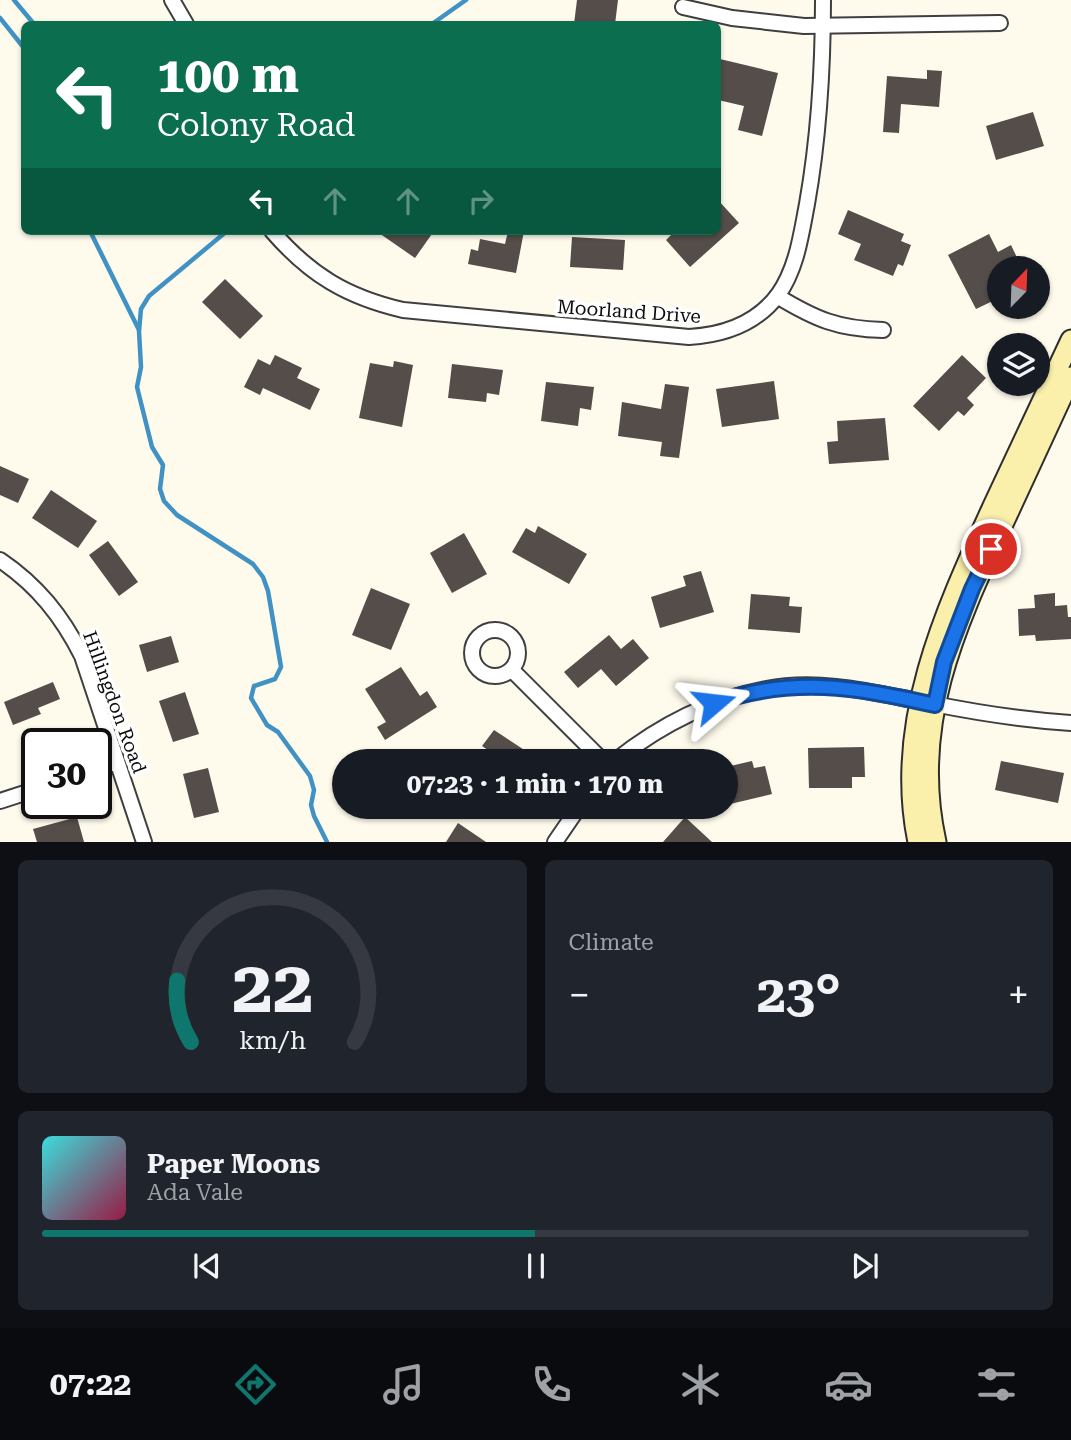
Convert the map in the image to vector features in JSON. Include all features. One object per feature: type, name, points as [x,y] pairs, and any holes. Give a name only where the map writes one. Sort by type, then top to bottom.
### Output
[{"type":"main road","points":[[918,842],[928,778],[930,727],[927,703],[931,652],[960,579],[1071,340]]},
{"type":"main road","points":[[927,703],[972,589],[1071,377]]},
{"type":"main road","points":[[922,814],[936,842]]},
{"type":"street","points":[[172,0],[184,21]]},
{"type":"street","name":"Moorland Drive","points":[[276,235],[310,269],[333,285],[374,303],[403,310],[689,337],[720,334],[740,326],[767,308],[777,296],[796,258],[811,184],[820,112],[823,0]]},
{"type":"street","points":[[683,7],[732,18],[823,27],[1000,23]]},
{"type":"street","points":[[777,296],[830,324],[852,329],[883,330]]},
{"type":"street","name":"Hillingdon Road","points":[[0,560],[34,587],[67,627],[82,656],[144,842]]},
{"type":"street","points":[[512,670],[591,749]]},
{"type":"street","points":[[631,749],[675,720],[731,697],[767,688],[816,685],[849,688],[1037,721],[1071,723]]},
{"type":"street","points":[[112,764],[117,762]]},
{"type":"street","points":[[0,801],[21,794]]},
{"type":"street","points":[[555,842],[571,819]]},
{"type":"building","points":[[577,0],[618,0],[615,21],[574,21]]},
{"type":"building","points":[[721,59],[778,73],[762,136],[738,130],[744,106],[721,101]]},
{"type":"building","points":[[927,70],[942,71],[939,107],[901,104],[899,133],[883,132],[887,76],[927,79]]},
{"type":"building","points":[[1033,112],[1044,146],[996,160],[986,126]]},
{"type":"building","points":[[721,203],[739,223],[690,267],[666,240],[671,235],[721,235]]},
{"type":"building","points":[[848,210],[904,234],[901,241],[911,245],[903,266],[898,264],[893,276],[854,260],[861,244],[838,234]]},
{"type":"building","points":[[989,234],[998,252],[1011,245],[1016,256],[987,256],[987,304],[976,309],[948,255]]},
{"type":"building","points":[[382,235],[431,235],[415,258]]},
{"type":"building","points":[[507,235],[523,235],[516,273],[468,264],[471,249],[478,251],[480,239],[505,244]]},
{"type":"building","points":[[572,237],[625,240],[623,270],[570,267]]},
{"type":"building","points":[[225,279],[263,316],[240,339],[202,302]]},
{"type":"building","points":[[275,355],[302,368],[297,378],[320,389],[310,410],[263,388],[260,395],[244,387],[258,359],[270,365]]},
{"type":"building","points":[[962,355],[986,378],[967,398],[974,405],[964,416],[958,411],[939,431],[913,406]]},
{"type":"building","points":[[394,361],[413,365],[402,427],[359,418],[370,363],[393,367]]},
{"type":"building","points":[[452,364],[503,370],[499,395],[487,393],[486,402],[448,398]]},
{"type":"building","points":[[774,381],[779,419],[722,427],[716,389]]},
{"type":"building","points":[[546,382],[594,387],[591,410],[580,408],[578,426],[541,421]]},
{"type":"building","points":[[665,384],[689,387],[679,458],[660,456],[662,442],[618,436],[622,402],[661,409]]},
{"type":"building","points":[[885,418],[889,460],[829,464],[827,442],[838,441],[837,421]]},
{"type":"building","points":[[0,466],[29,479],[18,503],[0,495]]},
{"type":"building","points":[[51,490],[97,521],[78,548],[32,518]]},
{"type":"building","points":[[538,526],[587,554],[569,584],[512,552],[526,528],[535,533]]},
{"type":"building","points":[[464,533],[487,574],[452,593],[430,553]]},
{"type":"building","points":[[108,541],[138,582],[119,596],[89,555]]},
{"type":"building","points":[[701,571],[714,612],[660,628],[651,597],[686,586],[683,576]]},
{"type":"building","points":[[371,588],[410,604],[391,650],[352,635]]},
{"type":"building","points":[[1055,593],[1055,606],[1067,605],[1068,617],[1071,617],[1071,639],[1036,641],[1035,635],[1019,636],[1018,609],[1035,608],[1034,595]]},
{"type":"building","points":[[751,594],[790,597],[789,606],[802,607],[800,633],[748,629]]},
{"type":"building","points":[[609,635],[621,649],[633,639],[649,658],[616,686],[601,669],[578,688],[564,672]]},
{"type":"building","points":[[171,636],[179,662],[147,672],[139,645]]},
{"type":"building","points":[[401,667],[420,696],[427,691],[437,707],[385,740],[377,727],[386,722],[365,689]]},
{"type":"building","points":[[53,682],[60,699],[38,708],[41,714],[13,725],[4,702]]},
{"type":"building","points":[[185,692],[199,734],[173,742],[159,701]]},
{"type":"building","points":[[494,730],[523,749],[486,749],[482,746]]},
{"type":"building","points":[[864,747],[865,777],[852,777],[852,788],[809,788],[808,748]]},
{"type":"building","points":[[752,761],[754,768],[765,766],[772,794],[738,802],[738,764]]},
{"type":"building","points":[[1001,761],[1064,773],[1058,803],[995,790]]},
{"type":"building","points":[[208,768],[219,812],[194,818],[183,774]]},
{"type":"building","points":[[78,819],[84,842],[37,842],[33,829]]},
{"type":"building","points":[[683,819],[687,819],[712,842],[663,842]]},
{"type":"building","points":[[458,823],[486,842],[446,842]]},
{"type":"waterway","points":[[14,0],[32,21]]},
{"type":"waterway","points":[[436,21],[466,0]]},
{"type":"waterway","points":[[0,18],[21,44]]},
{"type":"waterway","points":[[92,235],[139,330]]},
{"type":"waterway","points":[[222,235],[149,296],[141,309],[141,367],[137,387],[152,447],[163,465],[160,489],[164,501],[177,515],[253,564],[263,577],[268,591],[281,667],[275,679],[254,686],[251,698],[267,725],[278,732],[310,776],[314,790],[311,805],[327,842]]},
{"type":"route","points":[[714,703],[767,688],[816,685],[849,688],[935,705],[944,662],[972,589],[991,549]]}]
